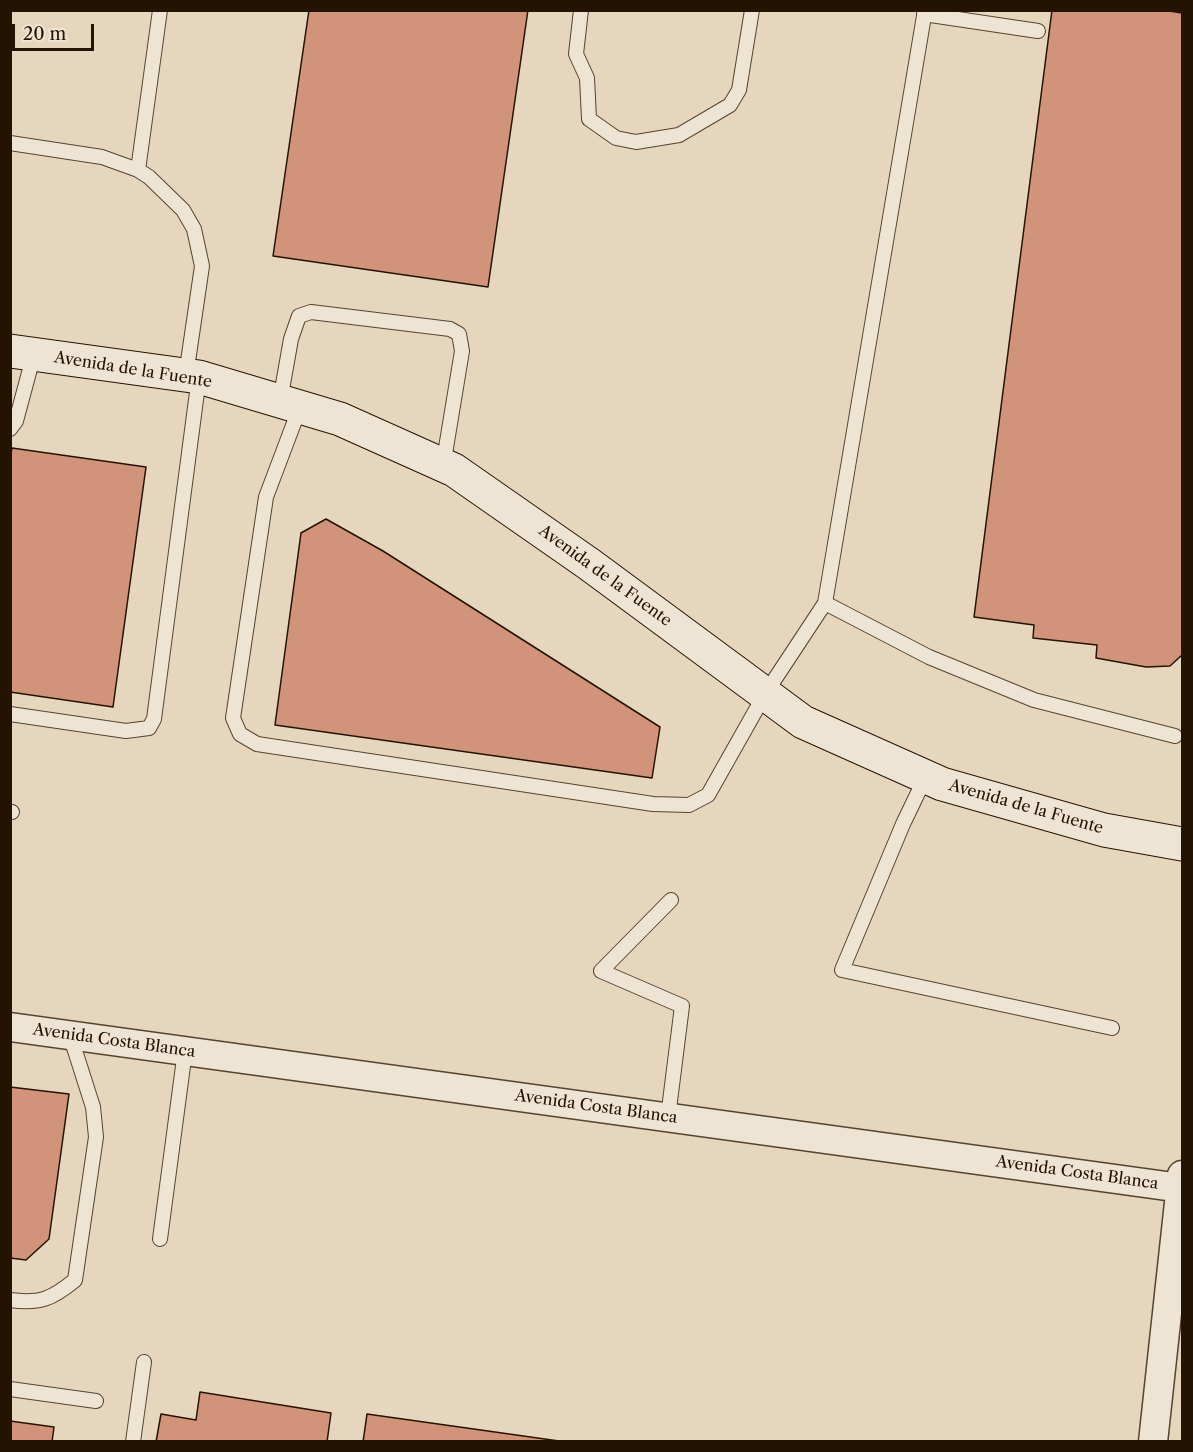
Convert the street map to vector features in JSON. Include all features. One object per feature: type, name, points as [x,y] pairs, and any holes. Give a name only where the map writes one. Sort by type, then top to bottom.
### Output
[{"type":"street","name":"Avenida de la Fuente","points":[[22,353],[193,376],[340,419],[454,470],[589,564],[803,722],[942,784],[1104,830],[1182,844]]},
{"type":"street","name":"Avenida Costa Blanca","points":[[10,1027],[668,1117],[1182,1181]]},
{"type":"street","points":[[1153,1442],[1182,1181]]},
{"type":"lane","points":[[138,170],[160,10]]},
{"type":"lane","points":[[581,10],[576,54],[586,78],[589,119],[616,138],[636,142],[679,135],[730,105],[740,90],[752,10]]},
{"type":"lane","points":[[443,466],[462,351],[459,334],[450,329],[311,312],[299,316],[291,339],[290,404],[266,497],[233,718],[240,734],[257,744],[653,804],[689,805],[708,795],[765,694],[825,603],[925,12],[1038,31]]},
{"type":"lane","points":[[10,143],[102,157],[138,170],[149,177],[183,210],[194,229],[202,266],[193,376],[154,719],[148,728],[126,731],[10,714]]},
{"type":"lane","points":[[10,429],[16,421],[22,353]]},
{"type":"lane","points":[[825,603],[928,657],[1035,700],[1175,736]]},
{"type":"lane","points":[[926,776],[903,824],[842,970],[1112,1028]]},
{"type":"lane","points":[[668,1117],[682,1006],[601,971],[671,900]]},
{"type":"lane","points":[[10,1300],[29,1302],[48,1299],[75,1280],[96,1137],[93,1107],[70,1035]]},
{"type":"lane","points":[[160,1239],[185,1051]]},
{"type":"lane","points":[[133,1442],[144,1362]]},
{"type":"lane","points":[[10,1389],[96,1401]]},
{"type":"building","points":[[309,10],[528,10],[488,287],[273,256]]},
{"type":"building","points":[[1052,10],[1163,10],[1182,13],[1182,655],[1170,666],[1146,667],[1096,658],[1097,645],[1033,638],[1034,625],[974,617]]},
{"type":"building","points":[[12,448],[146,467],[113,707],[10,692],[10,459]]},
{"type":"building","points":[[326,519],[383,551],[660,727],[652,778],[275,725],[301,533]]},
{"type":"building","points":[[10,1087],[69,1094],[49,1239],[26,1260],[10,1258]]},
{"type":"building","points":[[200,1392],[331,1413],[327,1442],[156,1442],[161,1414],[196,1420]]},
{"type":"building","points":[[367,1414],[566,1442],[363,1442]]},
{"type":"building","points":[[10,1421],[54,1427],[52,1442],[10,1442]]}]
